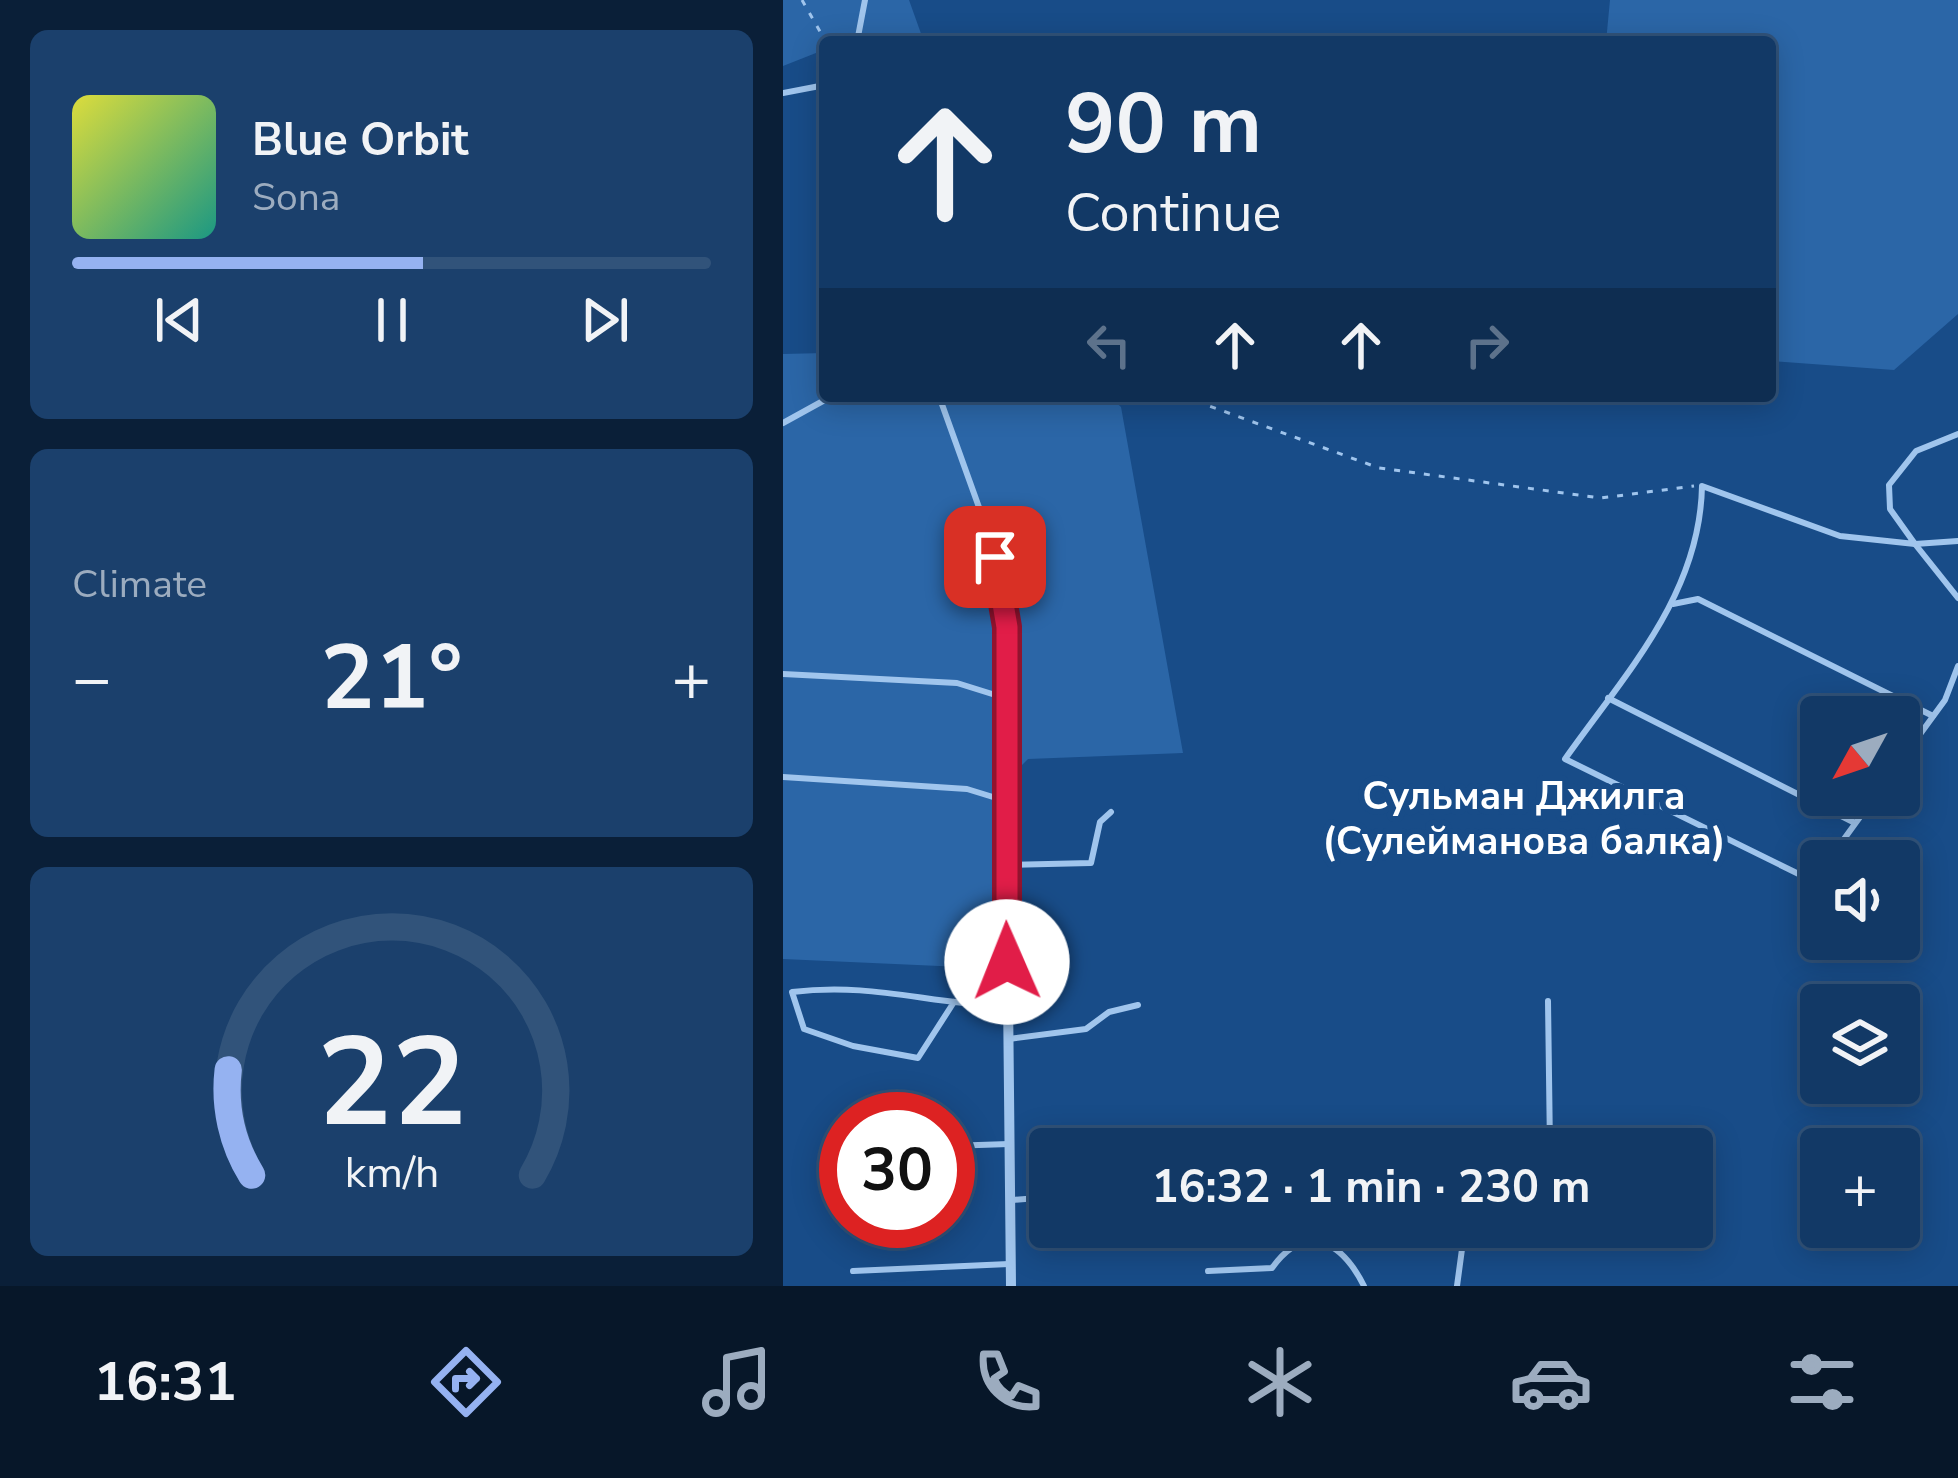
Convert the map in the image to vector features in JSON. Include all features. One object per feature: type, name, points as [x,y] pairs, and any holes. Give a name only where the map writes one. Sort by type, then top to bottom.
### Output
[{"type":"street","points":[[1006,801],[1010,1286]]},
{"type":"lane","points":[[858,36],[865,0]]},
{"type":"lane","points":[[783,93],[819,86]]},
{"type":"lane","points":[[783,423],[822,402]]},
{"type":"lane","points":[[783,776],[967,789],[1006,801],[1004,595],[985,524],[941,402]]},
{"type":"lane","points":[[1958,434],[1916,451],[1889,485],[1890,509],[1958,598]]},
{"type":"lane","points":[[1800,875],[1565,759],[1673,604],[1701,532],[1702,486],[1840,536],[1915,544],[1958,541]]},
{"type":"lane","points":[[1673,604],[1698,599],[1933,716]]},
{"type":"lane","points":[[1920,734],[1958,666]]},
{"type":"lane","points":[[783,674],[957,683],[1006,698]]},
{"type":"lane","points":[[1608,698],[1855,823]]},
{"type":"lane","points":[[1005,865],[1091,862],[1099,822],[1111,812]]},
{"type":"lane","points":[[1843,840],[1860,816]]},
{"type":"lane","points":[[954,1002],[918,1058],[853,1046],[804,1029],[792,992],[846,986],[1008,1006]]},
{"type":"lane","points":[[1549,1001],[1549,1128]]},
{"type":"lane","points":[[1009,1039],[1086,1029],[1109,1012],[1138,1005]]},
{"type":"lane","points":[[975,1146],[1009,1144]]},
{"type":"lane","points":[[1009,1201],[1029,1199]]},
{"type":"lane","points":[[1208,1271],[1272,1268],[1288,1247],[1309,1240],[1333,1246],[1353,1263],[1364,1286]]},
{"type":"lane","points":[[1457,1286],[1462,1248]]},
{"type":"lane","points":[[853,1271],[1009,1264]]},
{"type":"path","points":[[802,0],[823,36]]},
{"type":"path","points":[[1198,402],[1379,468],[1601,498],[1702,486]]},
{"type":"shaded area","points":[[783,0],[909,0],[922,36],[819,36],[819,52],[783,66]]},
{"type":"shaded area","points":[[1610,0],[1958,0],[1958,314],[1894,370],[1776,361],[1776,36],[1607,36]]},
{"type":"shaded area","points":[[819,353],[819,402],[1116,402],[1121,407],[1183,753],[1028,759],[1013,774],[984,968],[783,959],[783,354]]},
{"type":"district","name":"Сульман Джилга (Сулейманова балка)","points":[[1524,818]]},
{"type":"route","points":[[995,557],[1007,627],[1007,962]]}]
